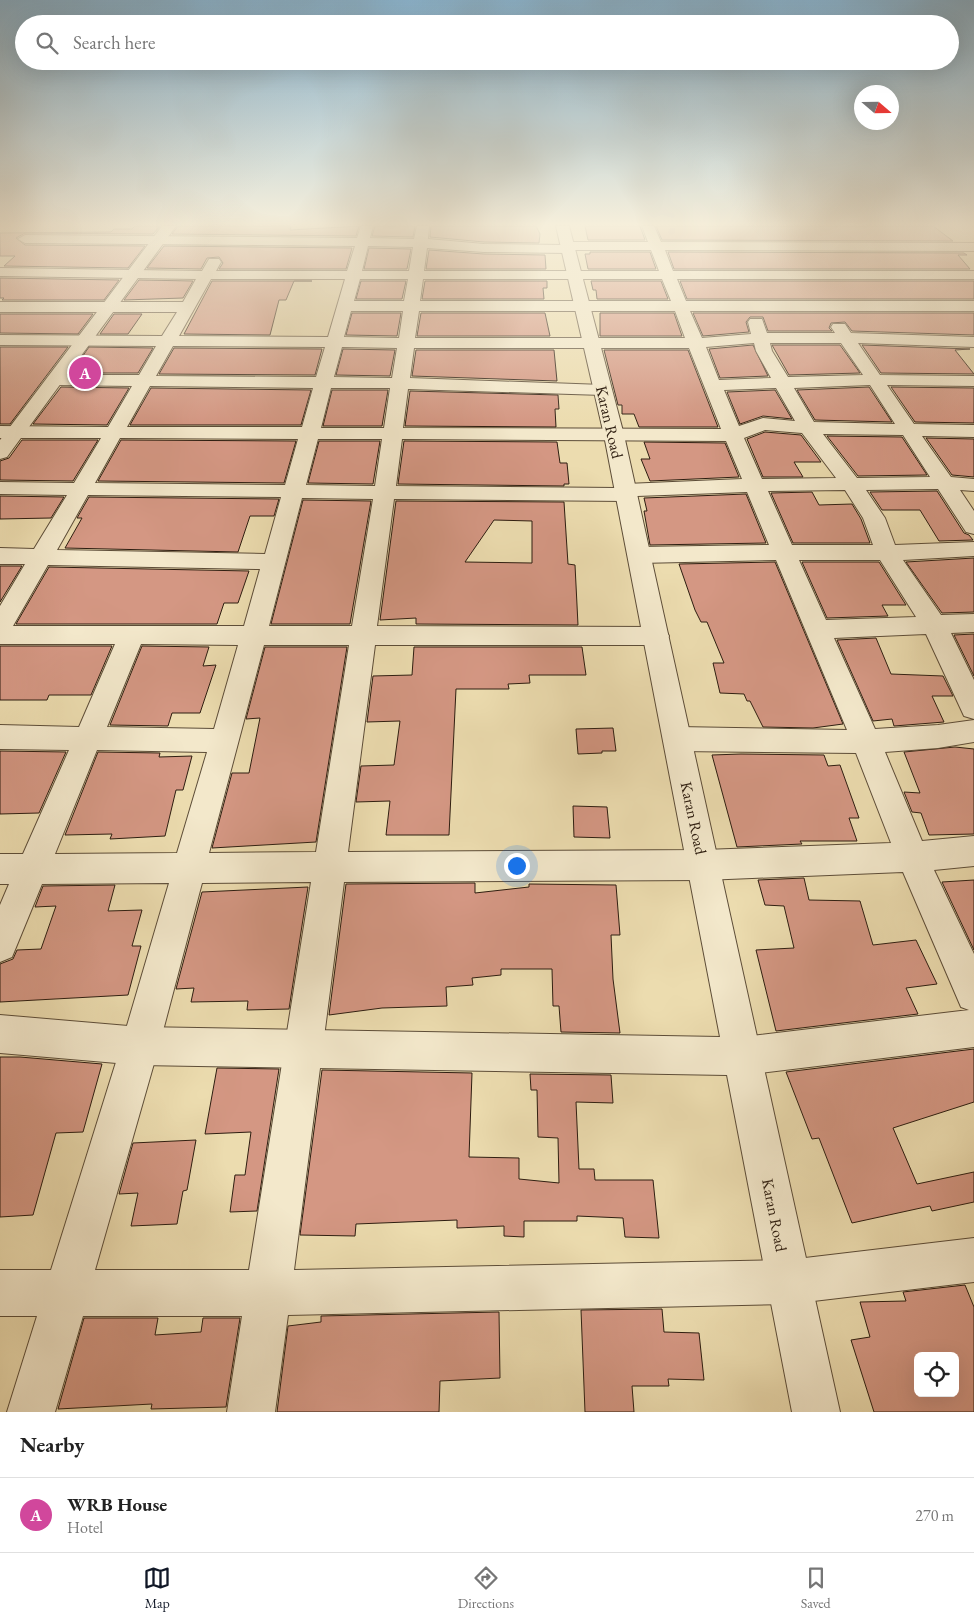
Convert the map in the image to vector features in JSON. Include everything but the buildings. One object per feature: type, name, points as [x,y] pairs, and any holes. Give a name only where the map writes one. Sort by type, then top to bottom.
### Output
[{"type":"street","points":[[2,342],[48,292]]},
{"type":"street","points":[[0,453],[8,432],[56,380],[119,292]]},
{"type":"street","points":[[0,627],[196,292]]},
{"type":"street","points":[[32,1412],[140,1046],[349,292]]},
{"type":"street","points":[[251,1412],[414,292]]},
{"type":"street","name":"Karan Road","points":[[579,292],[614,435],[816,1412]]},
{"type":"street","points":[[675,292],[715,385],[733,435],[866,741],[912,857],[974,994]]},
{"type":"street","points":[[745,292],[752,305],[764,351],[808,428],[874,518],[887,553],[934,624],[974,708]]},
{"type":"street","points":[[816,292],[974,528]]},
{"type":"street","points":[[888,292],[929,336],[945,360],[967,381],[974,398]]},
{"type":"street","points":[[345,306],[901,306],[969,298]]},
{"type":"street","points":[[0,307],[187,307]]},
{"type":"street","points":[[2,342],[167,341],[592,344],[697,343],[760,338],[847,338],[974,342]]},
{"type":"street","points":[[56,380],[401,383],[603,390]]},
{"type":"street","points":[[715,385],[875,380],[967,381]]},
{"type":"street","points":[[8,432],[733,435],[763,424],[808,428],[974,431]]},
{"type":"street","points":[[0,488],[384,493],[626,493],[756,485],[944,482],[974,485]]},
{"type":"street","points":[[639,555],[784,552],[887,553],[974,549]]},
{"type":"street","points":[[0,556],[274,562]]},
{"type":"street","points":[[817,630],[974,623]]},
{"type":"street","points":[[0,635],[656,636]]},
{"type":"street","points":[[0,945],[34,869],[132,635]]},
{"type":"street","points":[[678,738],[866,741],[954,735],[974,731]]},
{"type":"street","points":[[0,737],[224,742]]},
{"type":"street","points":[[0,869],[704,865],[912,857],[974,850]]},
{"type":"street","points":[[0,1034],[140,1046],[743,1056],[974,1028]]},
{"type":"street","points":[[0,1293],[268,1293],[788,1282],[974,1260]]},
{"type":"place","name":"WRB House","points":[[85,373]]}]
